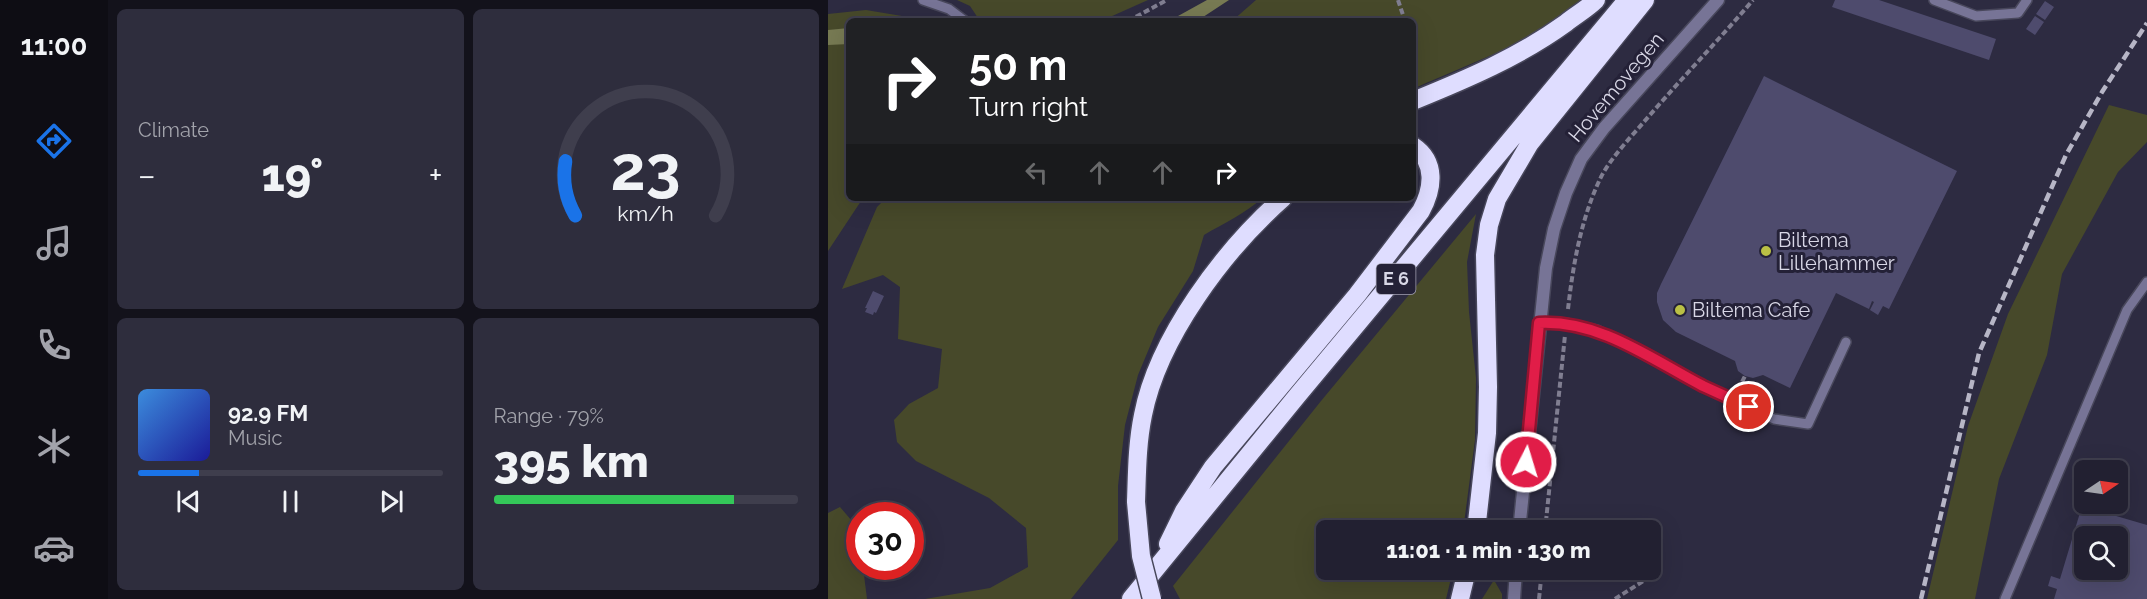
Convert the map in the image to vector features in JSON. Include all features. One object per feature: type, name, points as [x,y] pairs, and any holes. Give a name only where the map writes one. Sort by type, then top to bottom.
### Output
[{"type":"highway","points":[[1416,100],[1470,78],[1517,54],[1555,31],[1596,0]]},
{"type":"highway","name":"E 6","points":[[1131,599],[1627,0]]},
{"type":"highway","points":[[1477,520],[1487,433],[1485,255],[1489,225],[1497,199],[1530,143],[1645,0]]},
{"type":"highway","points":[[1165,559],[1167,544],[1184,511],[1213,467],[1357,295],[1421,211],[1428,199],[1432,176],[1429,165],[1416,149]]},
{"type":"highway","points":[[1152,599],[1141,556],[1136,502],[1137,457],[1143,414],[1156,371],[1173,335],[1214,273],[1260,218],[1279,201]]},
{"type":"highway","points":[[1460,599],[1465,580]]},
{"type":"street","name":"Hovemovegen","points":[[1520,520],[1546,268],[1554,229],[1566,193],[1581,159],[1619,111],[1718,0]]},
{"type":"street","points":[[1514,599],[1515,580]]},
{"type":"lane","points":[[923,0],[949,9],[961,18]]},
{"type":"lane","points":[[1934,0],[1976,16],[2018,13],[2027,0]]},
{"type":"lane","points":[[2005,599],[2127,310],[2147,282]]},
{"type":"lane","points":[[1539,323],[1566,323],[1597,330],[1702,385],[1774,419],[1808,424],[1845,342]]},
{"type":"path","points":[[1134,18],[1167,0]]},
{"type":"path","points":[[1398,0],[1404,18]]},
{"type":"path","points":[[1546,520],[1574,263],[1602,175],[1652,112],[1753,0]]},
{"type":"path","points":[[1738,390],[1745,376]]},
{"type":"path","points":[[1615,599],[1662,569]]},
{"type":"path","points":[[1539,599],[1541,580]]},
{"type":"shaded area","points":[[957,0],[1148,0],[1108,18],[978,18],[970,6]]},
{"type":"shaded area","points":[[1207,0],[1229,0],[1202,18],[1174,18]]},
{"type":"shaded area","points":[[1256,0],[1581,0],[1564,15],[1524,40],[1416,88],[1416,18],[1235,18]]},
{"type":"shaded area","points":[[866,10],[914,18],[846,18],[846,201],[861,201],[828,251],[828,14]]},
{"type":"shaded area","points":[[846,28],[846,44],[828,45],[828,30]]},
{"type":"shaded area","points":[[2109,105],[2147,115],[2147,142],[2118,172],[2062,274],[2047,355],[1999,479],[1975,599],[1927,599],[1968,426],[2008,314]]},
{"type":"shaded area","points":[[883,201],[1258,201],[1204,235],[1193,271],[1158,327],[1138,375],[1125,425],[1118,486],[1118,540],[1071,599],[925,599],[990,588],[1028,567],[1026,528],[989,498],[916,461],[897,442],[894,420],[909,404],[938,388],[942,349],[898,339],[900,287],[883,275],[842,289],[877,207]]},
{"type":"shaded area","points":[[1476,214],[1467,262],[1469,312],[1476,378],[1475,440],[1464,520],[1316,520],[1316,580],[1451,580],[1446,599],[1180,599],[1173,586],[1321,401]]},
{"type":"shaded area","points":[[840,507],[846,514],[846,580],[865,580],[867,599],[828,599],[828,513]]},
{"type":"shaded area","points":[[1494,580],[1502,594],[1502,599],[1482,599]]},
{"type":"building","points":[[1835,0],[1879,0],[1996,39],[1989,60],[1832,7]]},
{"type":"building","points":[[2045,1],[2054,7],[2045,20],[2036,14]]},
{"type":"building","points":[[2035,16],[2044,22],[2035,35],[2026,29]]},
{"type":"building","points":[[1764,76],[1957,171],[1889,309],[1883,306],[1878,315],[1870,310],[1874,302],[1872,301],[1869,309],[1836,293],[1790,388],[1763,375],[1753,378],[1745,376],[1738,371],[1735,361],[1676,332],[1663,320],[1657,302],[1657,293],[1661,284]]},
{"type":"building","points":[[873,291],[884,296],[873,315],[865,312],[867,308],[865,308]]},
{"type":"building","points":[[2080,514],[2109,514],[2147,525],[2147,599],[2054,599],[2057,589],[2048,586],[2051,576],[2060,579],[2074,533],[2074,580],[2128,580],[2128,526],[2076,526]]},
{"type":"railway","points":[[1921,599],[1979,353],[2066,155],[2102,92],[2147,23]]},
{"type":"place","name":"Biltema Lillehammer","points":[[1766,251]]},
{"type":"place","name":"Biltema Cafe","points":[[1680,310]]},
{"type":"route","points":[[1526,462],[1539,323],[1566,323],[1597,330],[1749,407]]}]
